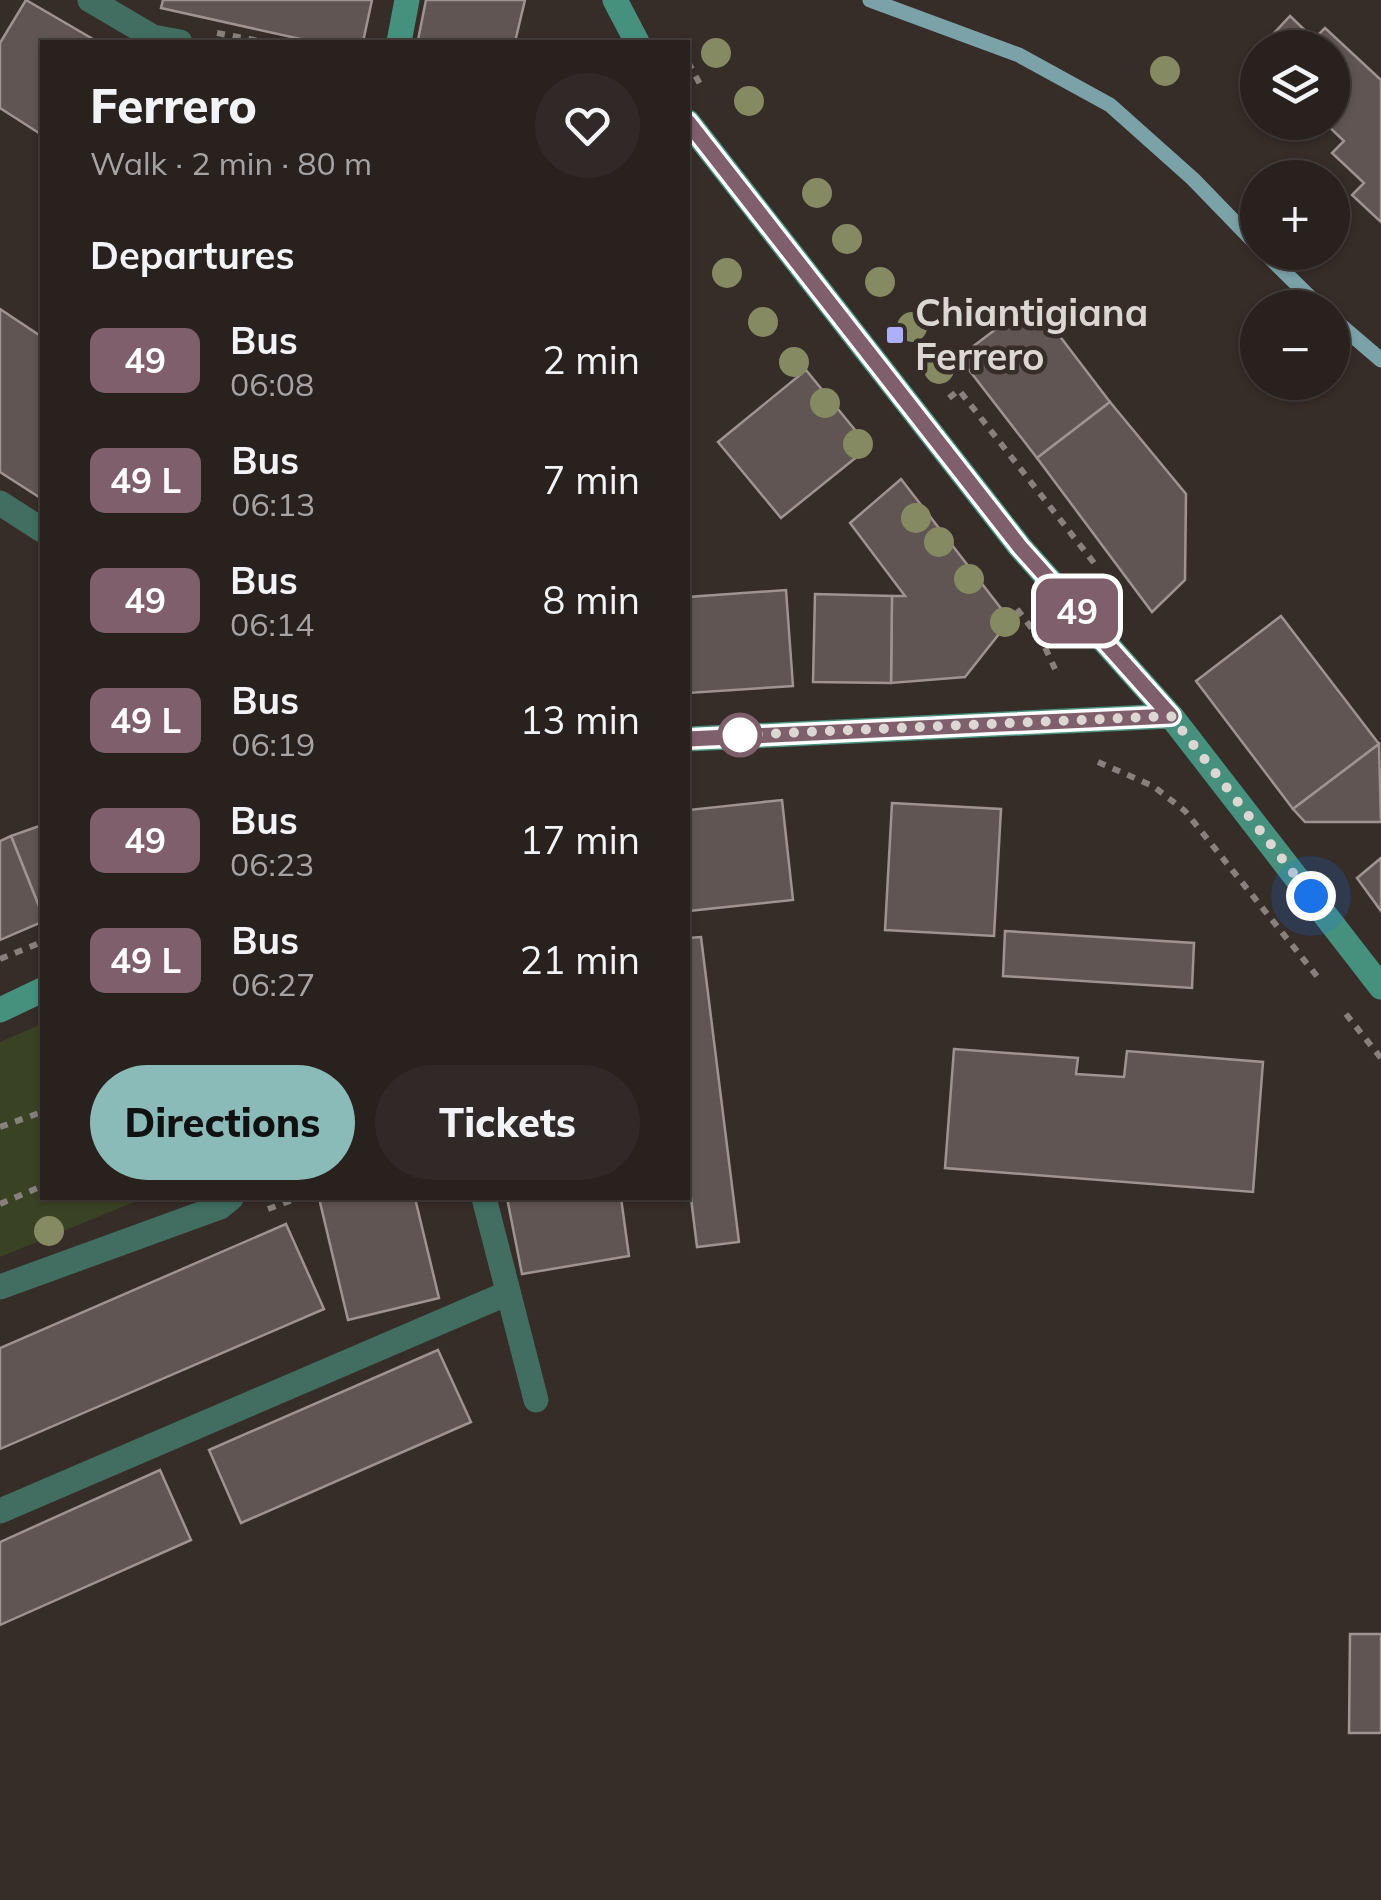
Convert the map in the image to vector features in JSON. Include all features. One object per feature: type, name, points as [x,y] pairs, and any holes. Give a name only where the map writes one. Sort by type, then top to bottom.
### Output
[{"type":"street","points":[[90,0],[153,37],[169,40]]},
{"type":"street","points":[[399,40],[407,0]]},
{"type":"street","points":[[615,0],[636,40]]},
{"type":"street","points":[[690,125],[1020,547],[1171,716],[1381,987]]},
{"type":"street","points":[[0,503],[40,529]]},
{"type":"street","points":[[690,739],[1171,716]]},
{"type":"street","points":[[0,1010],[40,991]]},
{"type":"street","points":[[0,1287],[220,1207],[229,1200]]},
{"type":"street","points":[[485,1200],[536,1400]]},
{"type":"street","points":[[0,1510],[508,1293]]},
{"type":"path","points":[[1153,786],[1185,811],[1320,980]]},
{"type":"path","points":[[0,959],[40,943]]},
{"type":"path","points":[[1344,1011],[1381,1058]]},
{"type":"path","points":[[0,1128],[40,1113]]},
{"type":"path","points":[[0,1204],[40,1187]]},
{"type":"green space","points":[[40,1025],[40,1200],[139,1200],[0,1257],[0,1042]]},
{"type":"building","points":[[26,0],[95,40],[40,40],[40,134],[0,108],[0,43]]},
{"type":"building","points":[[163,0],[372,0],[363,40],[305,40],[161,8]]},
{"type":"building","points":[[426,0],[525,0],[515,40],[418,40]]},
{"type":"building","points":[[1290,16],[1305,30],[1277,30]]},
{"type":"building","points":[[1350,51],[1381,80],[1381,222],[1352,195],[1364,183],[1350,170],[1350,160],[1339,160],[1332,153],[1350,140]]},
{"type":"building","points":[[1033,301],[1110,402],[1037,458],[959,357]]},
{"type":"building","points":[[0,309],[40,336],[40,498],[0,472]]},
{"type":"building","points":[[806,370],[869,447],[781,518],[718,442]]},
{"type":"building","points":[[1110,402],[1186,494],[1185,580],[1152,612],[1037,458]]},
{"type":"building","points":[[901,479],[1010,620],[965,677],[891,683],[892,596],[905,596],[850,523]]},
{"type":"building","points":[[786,590],[793,686],[690,693],[690,597]]},
{"type":"building","points":[[815,594],[892,596],[891,683],[813,682]]},
{"type":"building","points":[[1281,616],[1379,744],[1293,809],[1196,681]]},
{"type":"building","points":[[1379,744],[1381,822],[1305,822],[1293,809]]},
{"type":"building","points":[[782,800],[793,900],[690,911],[690,810]]},
{"type":"building","points":[[892,803],[1001,809],[994,936],[885,930]]},
{"type":"building","points":[[40,826],[40,909],[11,836]]},
{"type":"building","points":[[11,836],[40,909],[40,923],[0,940],[0,841]]},
{"type":"building","points":[[1381,858],[1381,911],[1357,878]]},
{"type":"building","points":[[1005,931],[1194,943],[1192,988],[1003,976]]},
{"type":"building","points":[[701,937],[739,1242],[697,1247],[690,1190],[690,938]]},
{"type":"building","points":[[954,1049],[1078,1058],[1076,1074],[1124,1077],[1127,1051],[1263,1062],[1253,1192],[945,1168]]},
{"type":"building","points":[[319,1200],[415,1200],[439,1298],[348,1320]]},
{"type":"building","points":[[507,1200],[621,1200],[629,1256],[522,1274]]},
{"type":"building","points":[[286,1224],[324,1309],[0,1449],[0,1348]]},
{"type":"building","points":[[438,1350],[471,1422],[241,1523],[209,1450]]},
{"type":"building","points":[[160,1470],[191,1540],[0,1625],[0,1542]]},
{"type":"building","points":[[1350,1634],[1381,1634],[1381,1733],[1349,1733]]},
{"type":"waterway","points":[[870,0],[1019,55],[1110,105],[1193,179],[1240,227]]},
{"type":"waterway","points":[[1282,270],[1303,290]]},
{"type":"waterway","points":[[1350,333],[1381,360]]},
{"type":"bus line","name":"49","points":[[690,125],[1020,547],[1171,716],[690,739]]},
{"type":"place","name":"Chiantigiana Ferrero","points":[[895,335]]},
{"type":"route","points":[[740,735],[1171,716],[1311,896]]}]
